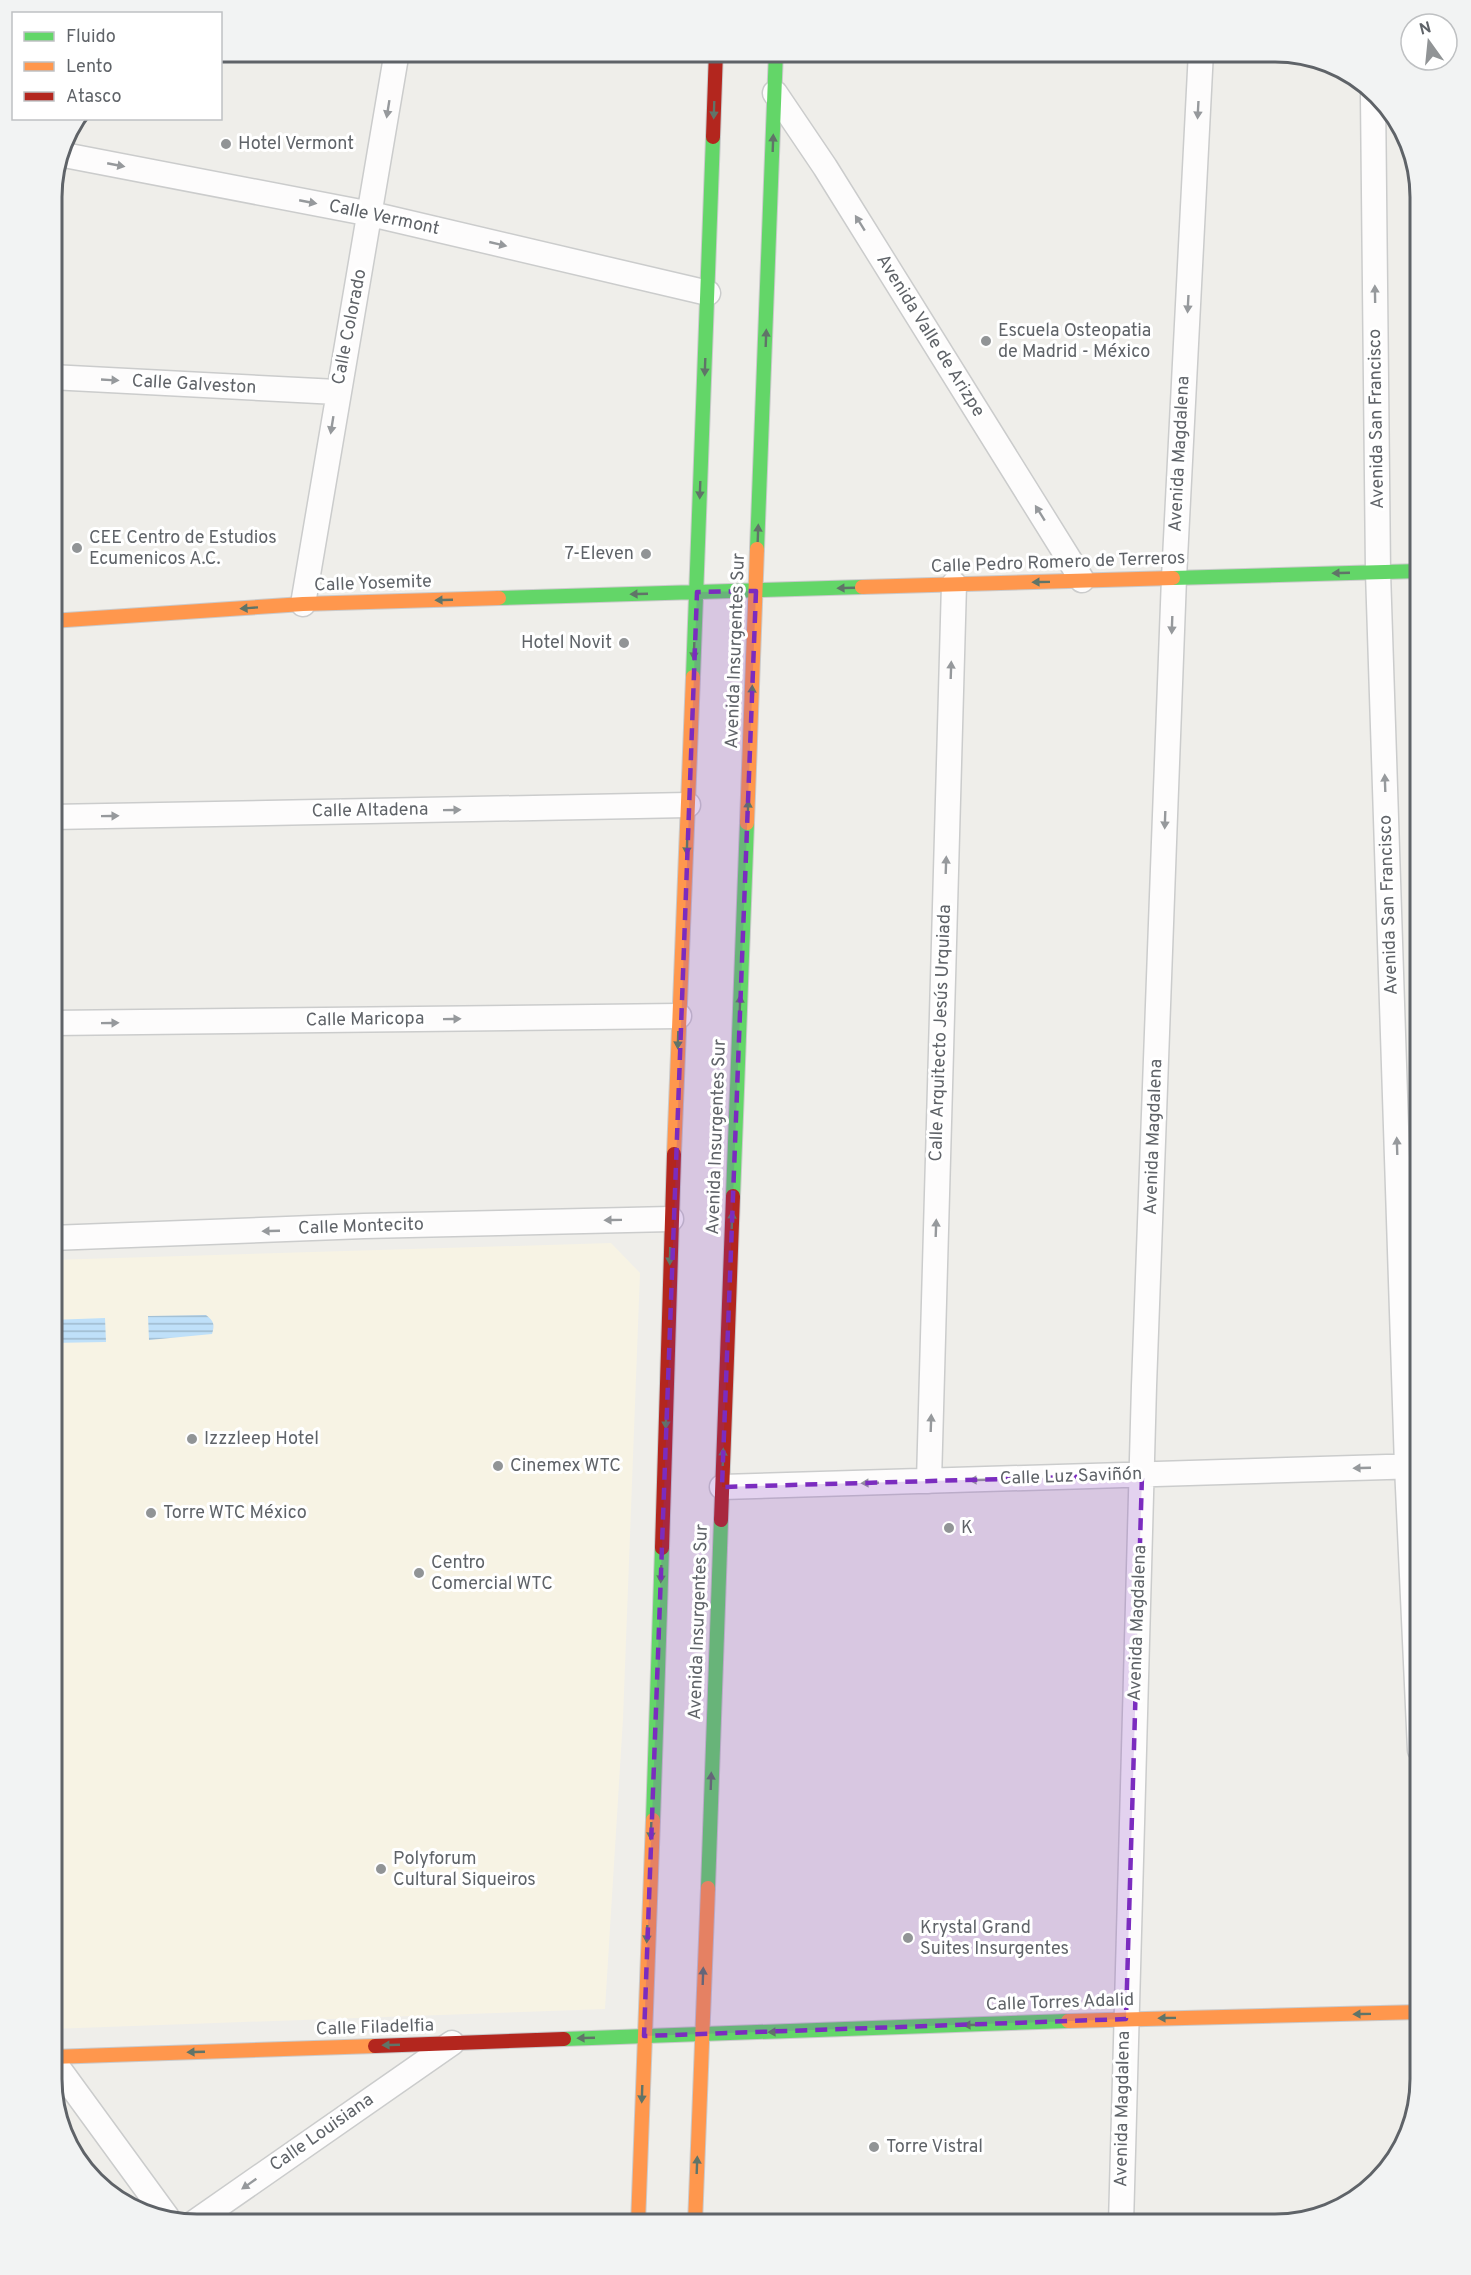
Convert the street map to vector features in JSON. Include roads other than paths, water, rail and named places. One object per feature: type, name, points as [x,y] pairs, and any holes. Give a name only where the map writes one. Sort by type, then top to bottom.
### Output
[{"type":"main road","points":[[634,2213],[644,2036],[665,1477],[671,1219],[697,592],[716,62]]},
{"type":"main road","name":"Avenida Insurgentes Sur","points":[[695,2213],[776,62]]},
{"type":"main road","name":"Calle Pedro Romero de Terreros","points":[[697,592],[1410,571]]},
{"type":"main road","name":"Calle Yosemite","points":[[62,620],[303,604],[697,592]]},
{"type":"main road","name":"Calle Torres Adalid","points":[[701,2034],[1126,2019],[1410,2012]]},
{"type":"main road","name":"Calle Filadelfia","points":[[62,2058],[701,2034]]},
{"type":"street","name":"Calle Colorado","points":[[303,604],[337,392],[371,214],[395,62]]},
{"type":"street","name":"Avenida Magdalena","points":[[1121,2214],[1142,1475],[1174,578],[1200,62]]},
{"type":"street","name":"Avenida Valle de Arizpe","points":[[775,93],[825,167],[1082,580]]},
{"type":"street","name":"Avenida San Francisco","points":[[1373,104],[1378,572],[1410,1367]]},
{"type":"street","name":"Calle Vermont","points":[[68,156],[371,214],[708,293]]},
{"type":"street","name":"Calle Galveston","points":[[62,378],[337,392]]},
{"type":"street","name":"Calle Arquitecto Jesús Urquiada","points":[[929,1481],[954,584]]},
{"type":"street","name":"Calle Altadena","points":[[62,817],[688,806]]},
{"type":"street","name":"Calle Maricopa","points":[[62,1023],[679,1016]]},
{"type":"street","name":"Calle Montecito","points":[[62,1238],[671,1219]]},
{"type":"street","name":"Calle Luz Saviñón","points":[[722,1487],[1410,1466]]},
{"type":"street","name":"Calle Louisiana","points":[[208,2213],[452,2043]]},
{"type":"street","points":[[62,2073],[161,2209]]},
{"type":"water","points":[[206,1315],[213,1323],[212,1334],[149,1340],[148,1316]]},
{"type":"water","points":[[105,1318],[106,1342],[62,1343],[62,1320]]},
{"type":"place","name":"Hotel Vermont","points":[[226,144]]},
{"type":"place","name":"Escuela Osteopatia de Madrid - México","points":[[986,341]]},
{"type":"place","name":"CEE Centro de Estudios Ecumenicos A.C.","points":[[77,548]]},
{"type":"place","name":"7-Eleven","points":[[646,554]]},
{"type":"place","name":"Hotel Novit","points":[[624,643]]},
{"type":"place","name":"Izzzleep Hotel","points":[[192,1439]]},
{"type":"place","name":"Cinemex WTC","points":[[498,1466]]},
{"type":"place","name":"Torre WTC México","points":[[151,1513]]},
{"type":"place","name":"K","points":[[949,1528]]},
{"type":"place","name":"Centro Comercial WTC","points":[[419,1573]]},
{"type":"place","name":"Polyforum Cultural Siqueiros","points":[[381,1869]]},
{"type":"place","name":"Krystal Grand Suites Insurgentes","points":[[908,1938]]},
{"type":"place","name":"Torre Vistral","points":[[874,2147]]}]
